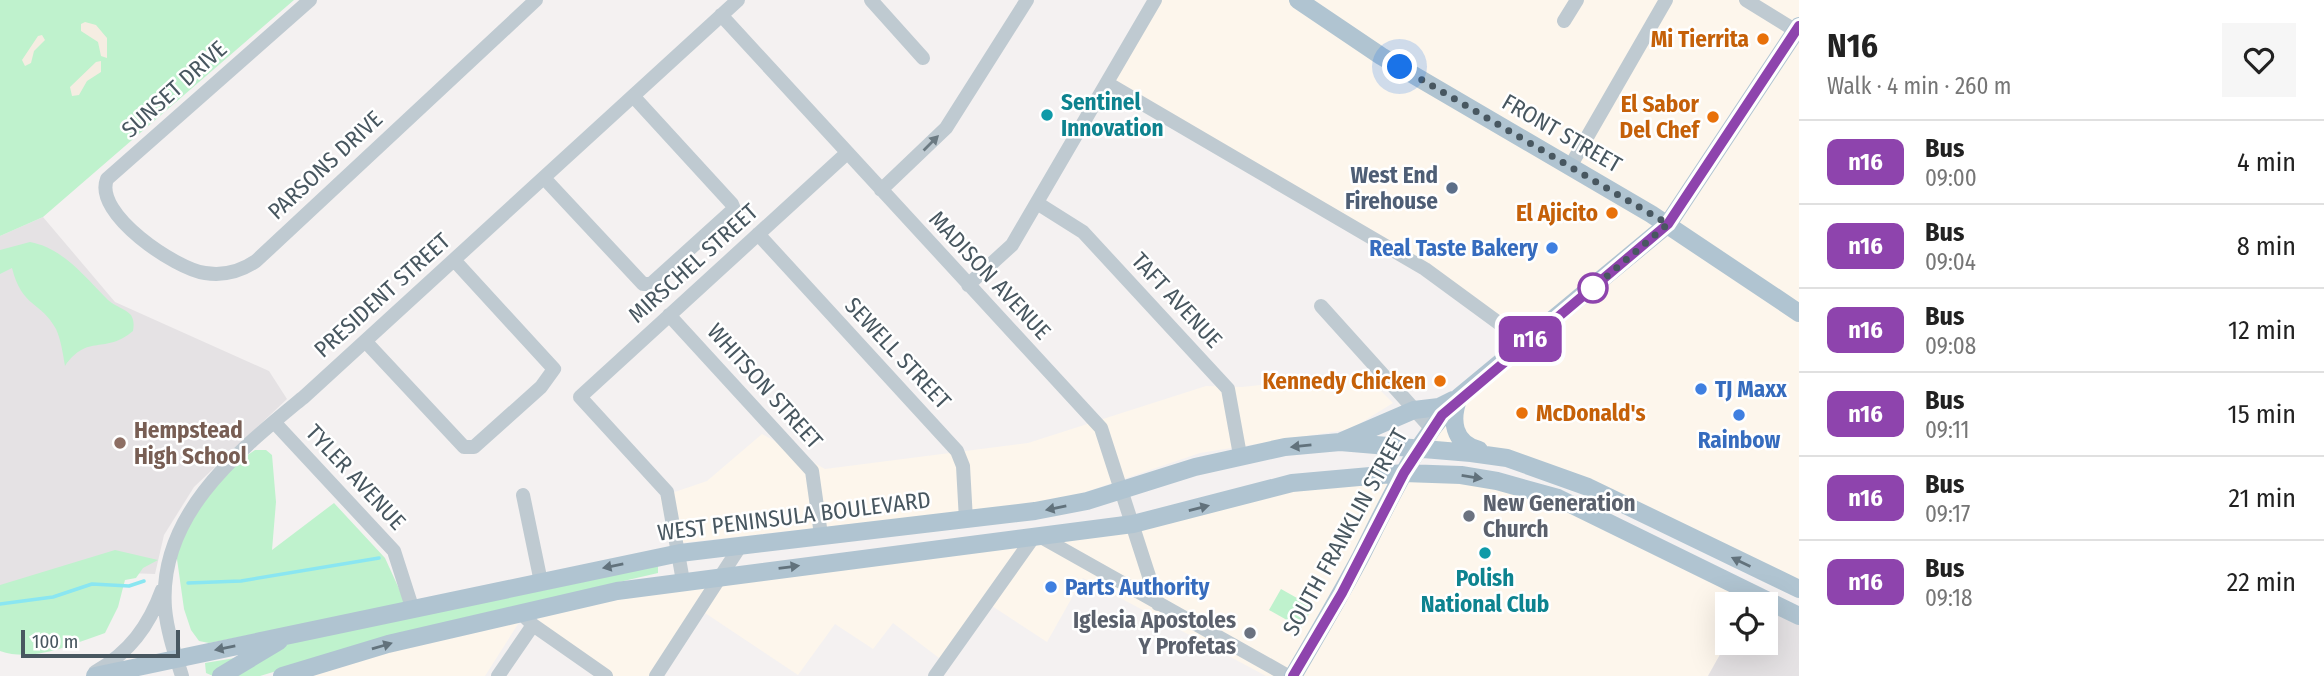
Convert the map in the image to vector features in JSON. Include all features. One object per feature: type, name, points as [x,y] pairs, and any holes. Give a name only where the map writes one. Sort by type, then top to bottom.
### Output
[{"type":"main road","name":"FRONT STREET","points":[[1298,0],[1381,56],[1668,224],[1799,313]]},
{"type":"main road","name":"SOUTH FRANKLIN STREET","points":[[1291,676],[1342,593],[1404,473],[1432,428],[1459,397],[1668,224],[1797,28]]},
{"type":"main road","points":[[1340,442],[1414,410],[1439,407],[1459,397]]},
{"type":"main road","points":[[1459,397],[1454,424],[1463,443],[1588,488],[1799,589]]},
{"type":"main road","name":"WEST PENINSULA BOULEVARD","points":[[95,676],[412,607],[680,553],[1062,507],[1241,455],[1340,442],[1507,458]]},
{"type":"main road","points":[[282,676],[319,671],[388,644],[617,591],[721,575],[1133,524],[1292,483],[1404,473],[1461,475],[1497,481],[1558,498],[1799,616]]},
{"type":"main road","points":[[221,676],[268,649],[284,636]]},
{"type":"main road","points":[[168,676],[176,658]]},
{"type":"street","name":"SUNSET DRIVE","points":[[126,223],[110,203],[105,184],[107,179],[310,0]]},
{"type":"street","name":"PARSONS DRIVE","points":[[126,223],[146,245],[178,265],[202,273],[223,275],[244,269],[536,0]]},
{"type":"street","name":"PRESIDENT STREET","points":[[182,676],[165,609],[165,579],[170,556],[186,517],[200,495],[235,457],[738,0]]},
{"type":"street","points":[[871,0],[923,58]]},
{"type":"street","points":[[881,190],[946,128],[1027,0]]},
{"type":"street","points":[[968,285],[1012,245],[1155,0]]},
{"type":"street","points":[[1564,21],[1577,0]]},
{"type":"street","points":[[1570,165],[1666,0]]},
{"type":"street","points":[[1746,0],[1797,28]]},
{"type":"street","name":"MADISON AVENUE","points":[[721,15],[1101,428],[1158,604]]},
{"type":"street","points":[[1107,83],[1425,269],[1526,343]]},
{"type":"street","points":[[544,178],[634,278],[643,284],[651,284],[661,276],[734,209],[728,197],[633,96]]},
{"type":"street","name":"MIRSCHEL STREET","points":[[680,553],[667,492],[580,397],[847,153]]},
{"type":"street","name":"TAFT AVENUE","points":[[1037,203],[1083,232],[1228,389],[1241,455]]},
{"type":"street","name":"SEWELL STREET","points":[[758,234],[957,451],[963,466],[966,520]]},
{"type":"street","points":[[365,341],[464,447],[474,447],[541,387],[554,369],[454,260]]},
{"type":"street","points":[[1321,306],[1432,428]]},
{"type":"street","name":"WHITSON STREET","points":[[669,315],[811,471],[821,536]]},
{"type":"street","name":"TYLER AVENUE","points":[[274,422],[394,551],[412,607]]},
{"type":"street","points":[[523,495],[541,582]]},
{"type":"street","points":[[942,674],[1037,537],[1291,676]]},
{"type":"street","points":[[656,676],[741,545]]},
{"type":"street","points":[[680,553],[684,581]]},
{"type":"street","points":[[88,676],[116,660],[139,636],[153,614],[165,579]]},
{"type":"street","points":[[520,612],[533,625],[606,676]]},
{"type":"street","points":[[498,676],[533,625]]},
{"type":"shaded area","points":[[1152,0],[1799,0],[1799,585],[1570,480],[1436,442],[1442,426],[1522,343],[1427,274],[1103,82]]},
{"type":"shaded area","name":"Hempstead High School","points":[[43,217],[115,302],[269,371],[287,399],[194,487],[164,535],[155,574],[99,572],[0,596],[0,236]]},
{"type":"shaded area","points":[[1353,375],[1370,380],[1393,403],[1351,429],[1200,453],[1059,501],[671,544],[660,497],[707,481],[762,434],[825,469],[1028,443],[1206,386],[1242,387]]},
{"type":"shaded area","points":[[1408,476],[1464,479],[1526,490],[1555,501],[1741,592],[1715,592],[1715,655],[1720,655],[1708,676],[1266,676],[1083,578],[1047,642],[989,604],[947,664],[893,623],[873,649],[835,624],[798,675],[702,611],[660,676],[612,676],[525,613],[618,593],[1149,523],[1316,483]]},
{"type":"shaded area","points":[[1778,610],[1799,620],[1799,676],[1708,676],[1720,655],[1778,655]]},
{"type":"shaded area","points":[[525,613],[485,676],[281,676]]},
{"type":"green space","points":[[0,0],[294,0],[43,217],[0,236]]},
{"type":"green space","points":[[30,242],[53,250],[63,257],[108,300],[129,313],[133,321],[133,331],[114,342],[81,350],[65,366],[59,338],[50,320],[26,297],[12,268],[0,274],[0,250]]},
{"type":"green space","points":[[255,450],[266,450],[272,455],[276,502],[272,550],[334,503],[385,558],[406,604],[209,643],[199,641],[191,630],[184,609],[176,552],[198,505],[233,465]]},
{"type":"green space","points":[[115,550],[158,560],[143,568],[136,578],[125,580],[118,607],[105,633],[53,651],[26,655],[0,651],[0,585]]},
{"type":"green space","points":[[658,566],[658,573],[412,630],[260,676],[227,676],[287,644]]},
{"type":"green space","points":[[1281,589],[1313,607],[1301,628],[1269,610]]},
{"type":"green space","points":[[241,657],[213,676],[206,673],[205,663]]},
{"type":"sand","points":[[85,22],[96,25],[107,38],[107,58],[101,56],[98,42],[81,31],[81,24]]},
{"type":"sand","points":[[42,35],[45,40],[34,51],[31,63],[25,66],[22,60],[38,36]]},
{"type":"sand","points":[[207,50],[213,51],[215,55],[201,73],[189,80],[187,73]]},
{"type":"sand","points":[[101,61],[101,72],[87,81],[79,95],[72,96],[70,87],[96,62]]},
{"type":"waterway","points":[[188,583],[241,581],[379,558]]},
{"type":"waterway","points":[[0,604],[53,597],[92,584],[129,586],[144,581]]},
{"type":"bus line","name":"n16","points":[[1293,676],[1342,593],[1418,448],[1442,415],[1459,397],[1628,260],[1668,224],[1799,26]]},
{"type":"place","name":"Mi Tierrita","points":[[1763,39]]},
{"type":"place","name":"Sentinel Innovation","points":[[1047,115]]},
{"type":"place","name":"El Sabor Del Chef","points":[[1713,117]]},
{"type":"place","name":"West End Firehouse","points":[[1452,188]]},
{"type":"place","name":"El Ajicito","points":[[1612,213]]},
{"type":"place","name":"Real Taste Bakery","points":[[1552,248]]},
{"type":"place","name":"Kennedy Chicken","points":[[1440,381]]},
{"type":"place","name":"TJ Maxx","points":[[1701,389]]},
{"type":"place","name":"McDonald's","points":[[1522,413]]},
{"type":"place","name":"Rainbow","points":[[1739,415]]},
{"type":"place","name":"Hempstead High School","points":[[120,443]]},
{"type":"place","name":"New Generation Church","points":[[1469,516]]},
{"type":"place","name":"Polish National Club","points":[[1485,553]]},
{"type":"place","name":"Parts Authority","points":[[1051,587]]},
{"type":"place","name":"Iglesia Apostoles Y Profetas","points":[[1250,633]]},
{"type":"route","points":[[1400,67],[1668,224],[1593,288]]}]
